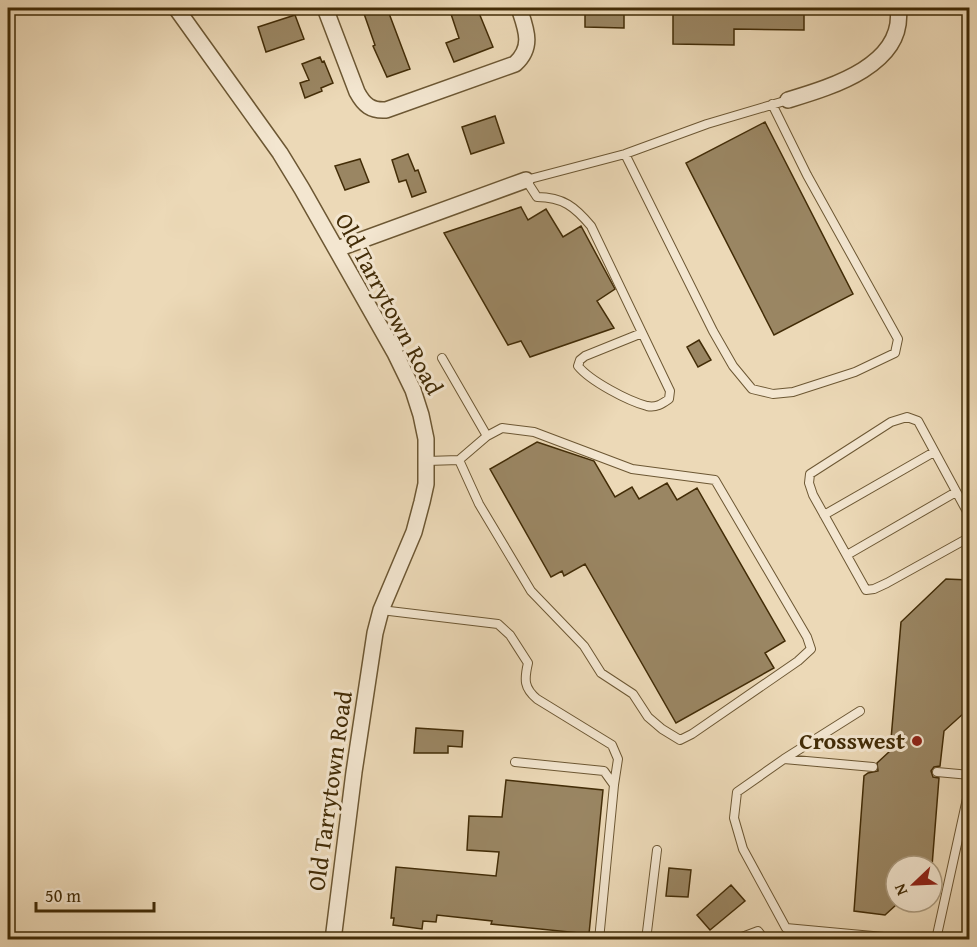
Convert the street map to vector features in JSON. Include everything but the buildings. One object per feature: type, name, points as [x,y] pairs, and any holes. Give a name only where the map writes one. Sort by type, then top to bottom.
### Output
[{"type":"street","name":"Old Tarrytown Road","points":[[176,8],[280,153],[395,352],[422,415],[427,461],[424,493],[414,532],[381,610],[370,662],[333,939]]},
{"type":"street","points":[[325,8],[362,101],[370,108],[386,110],[515,64],[525,55],[528,45],[519,8]]},
{"type":"street","points":[[788,100],[830,88],[880,60],[897,33],[898,8]]},
{"type":"street","points":[[337,249],[526,180]]},
{"type":"lane","points":[[642,333],[585,356],[580,360],[578,366],[584,374],[601,386],[648,406],[660,405],[669,399],[670,391],[591,226],[579,212],[567,203],[553,197],[537,197],[526,180],[625,154],[707,124],[788,100]]},
{"type":"lane","points":[[625,154],[713,331],[733,366],[752,389],[773,394],[794,392],[855,372],[895,353],[898,339],[807,176],[772,104]]},
{"type":"lane","points":[[442,358],[487,436]]},
{"type":"lane","points":[[969,517],[918,421],[907,417],[891,422],[810,474],[809,483],[866,590],[874,589],[969,537]]},
{"type":"lane","points":[[427,461],[459,460],[487,436],[502,428],[534,432],[632,469],[715,480],[807,637],[811,649],[779,674],[680,740],[648,717],[633,694],[601,673],[584,646],[531,591],[479,504],[459,460]]},
{"type":"lane","points":[[825,515],[934,452]]},
{"type":"lane","points":[[847,555],[956,492]]},
{"type":"lane","points":[[381,610],[498,624],[510,635],[528,663],[524,680],[527,691],[612,745],[618,759],[599,939]]},
{"type":"lane","points":[[860,711],[737,792],[734,818],[743,849],[786,928],[820,936],[916,939]]},
{"type":"lane","points":[[784,759],[873,767]]},
{"type":"lane","points":[[515,762],[604,771],[614,785]]},
{"type":"lane","points":[[937,772],[969,775]]},
{"type":"lane","points":[[925,939],[937,935],[969,785]]},
{"type":"lane","points":[[646,939],[657,850]]},
{"type":"lane","points":[[734,939],[758,932],[765,939]]},
{"type":"place","name":"Crosswest","points":[[917,741]]}]
